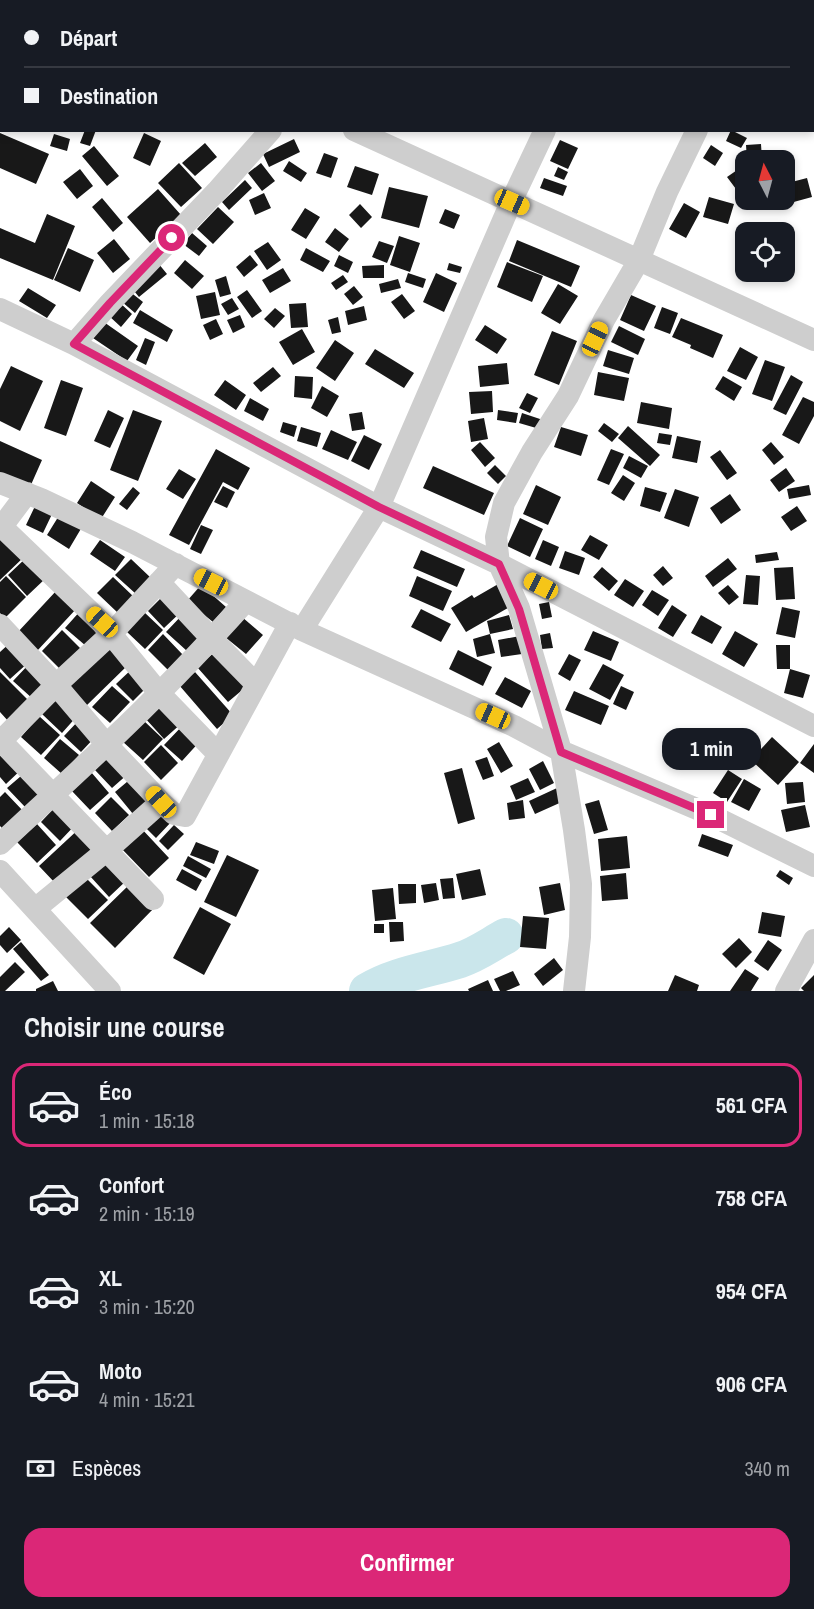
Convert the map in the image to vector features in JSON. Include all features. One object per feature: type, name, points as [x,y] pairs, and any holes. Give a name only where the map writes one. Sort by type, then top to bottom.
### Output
[{"type":"street","points":[[74,344],[269,132]]},
{"type":"street","points":[[358,132],[814,340]]},
{"type":"street","points":[[0,625],[161,802],[174,814],[185,816],[256,684],[379,507],[512,202],[545,132]]},
{"type":"street","points":[[574,991],[580,937],[581,884],[561,752],[519,609],[499,564],[496,537],[504,503],[532,452],[568,396],[604,320],[639,260],[667,192],[696,132]]},
{"type":"street","points":[[0,309],[74,344],[379,507],[499,564],[814,726]]},
{"type":"street","points":[[0,483],[27,493],[132,542],[296,626],[514,726],[561,752],[711,815],[814,866]]},
{"type":"street","points":[[27,493],[1,527],[102,622],[159,693],[218,754]]},
{"type":"street","points":[[153,899],[0,741],[111,634],[176,564]]},
{"type":"street","points":[[159,582],[256,684]]},
{"type":"street","points":[[0,844],[107,745],[212,639],[246,601]]},
{"type":"street","points":[[35,909],[161,802]]},
{"type":"street","points":[[0,870],[35,909],[88,981],[110,991]]},
{"type":"street","points":[[786,991],[814,940]]},
{"type":"building","points":[[84,132],[95,132],[90,146],[80,143]]},
{"type":"building","points":[[730,132],[747,138],[741,148],[726,141]]},
{"type":"building","points":[[0,133],[49,154],[36,184],[0,168]]},
{"type":"building","points":[[144,133],[161,141],[150,166],[133,158]]},
{"type":"building","points":[[54,134],[70,139],[67,151],[50,146]]},
{"type":"building","points":[[294,139],[300,152],[269,167],[263,154]]},
{"type":"building","points":[[560,140],[578,148],[568,169],[550,161]]},
{"type":"building","points":[[205,143],[217,157],[195,176],[182,163]]},
{"type":"building","points":[[761,144],[761,150],[746,150],[746,145]]},
{"type":"building","points":[[711,145],[723,153],[715,166],[703,158]]},
{"type":"building","points":[[94,146],[119,176],[107,186],[82,156]]},
{"type":"building","points":[[324,153],[338,158],[331,178],[316,173]]},
{"type":"building","points":[[289,161],[307,173],[301,182],[283,171]]},
{"type":"building","points":[[179,163],[202,188],[181,207],[158,183]]},
{"type":"building","points":[[261,163],[275,181],[262,191],[248,173]]},
{"type":"building","points":[[355,166],[379,174],[372,195],[347,187]]},
{"type":"building","points":[[558,167],[568,172],[564,180],[554,176]]},
{"type":"building","points":[[80,169],[93,186],[77,199],[63,182]]},
{"type":"building","points":[[735,172],[735,188],[727,177]]},
{"type":"building","points":[[544,178],[567,186],[563,196],[540,188]]},
{"type":"building","points":[[807,178],[812,197],[795,202],[795,181]]},
{"type":"building","points":[[245,180],[252,188],[229,210],[222,202]]},
{"type":"building","points":[[389,187],[428,196],[419,228],[381,218]]},
{"type":"building","points":[[158,189],[181,215],[150,243],[127,217]]},
{"type":"building","points":[[264,193],[271,208],[255,215],[249,200]]},
{"type":"building","points":[[709,197],[734,204],[728,224],[703,217]]},
{"type":"building","points":[[102,198],[123,223],[113,232],[92,207]]},
{"type":"building","points":[[684,203],[700,212],[686,238],[669,229]]},
{"type":"building","points":[[360,204],[372,217],[361,228],[349,215]]},
{"type":"building","points":[[218,207],[234,222],[213,244],[197,229]]},
{"type":"building","points":[[305,208],[320,217],[306,239],[291,230]]},
{"type":"building","points":[[445,209],[460,215],[454,229],[439,223]]},
{"type":"building","points":[[47,214],[75,226],[53,280],[0,258],[0,228],[35,243]]},
{"type":"building","points":[[335,228],[349,239],[339,252],[325,242]]},
{"type":"building","points":[[192,233],[207,246],[199,256],[183,244]]},
{"type":"building","points":[[399,236],[420,243],[410,272],[390,265]]},
{"type":"building","points":[[114,239],[130,259],[113,273],[97,253]]},
{"type":"building","points":[[517,240],[580,266],[571,287],[509,261]]},
{"type":"building","points":[[379,241],[394,246],[387,263],[372,257]]},
{"type":"building","points":[[268,242],[281,260],[267,270],[254,251]]},
{"type":"building","points":[[68,248],[94,260],[80,292],[54,280]]},
{"type":"building","points":[[306,248],[330,261],[323,272],[300,260]]},
{"type":"building","points":[[250,255],[258,265],[244,277],[236,267]]},
{"type":"building","points":[[339,255],[353,262],[348,273],[334,266]]},
{"type":"building","points":[[185,260],[204,276],[192,289],[174,273]]},
{"type":"building","points":[[507,262],[543,276],[532,302],[497,287]]},
{"type":"building","points":[[158,263],[167,274],[139,297],[130,286]]},
{"type":"building","points":[[449,263],[462,267],[460,273],[447,270]]},
{"type":"building","points":[[384,265],[384,278],[363,278],[362,266]]},
{"type":"building","points":[[283,268],[291,281],[270,293],[262,280]]},
{"type":"building","points":[[408,273],[426,279],[423,288],[405,282]]},
{"type":"building","points":[[436,273],[457,283],[444,312],[423,302]]},
{"type":"building","points":[[343,275],[348,282],[336,290],[331,283]]},
{"type":"building","points":[[226,276],[231,294],[220,297],[215,280]]},
{"type":"building","points":[[398,279],[401,288],[381,293],[379,284]]},
{"type":"building","points":[[558,284],[578,296],[560,324],[541,313]]},
{"type":"building","points":[[354,286],[363,297],[353,305],[344,294]]},
{"type":"building","points":[[28,288],[56,305],[47,318],[19,301]]},
{"type":"building","points":[[247,290],[262,311],[252,318],[237,297]]},
{"type":"building","points":[[129,291],[143,302],[135,313],[121,301]]},
{"type":"building","points":[[215,292],[220,315],[201,319],[196,296]]},
{"type":"building","points":[[402,294],[415,311],[404,319],[391,302]]},
{"type":"building","points":[[631,295],[656,306],[644,331],[620,320]]},
{"type":"building","points":[[232,298],[239,309],[228,315],[221,304]]},
{"type":"building","points":[[119,302],[132,314],[121,327],[108,315]]},
{"type":"building","points":[[306,303],[308,327],[291,328],[289,304]]},
{"type":"building","points":[[364,306],[367,320],[348,325],[345,311]]},
{"type":"building","points":[[662,307],[678,313],[670,334],[654,328]]},
{"type":"building","points":[[275,308],[285,316],[274,328],[264,319]]},
{"type":"building","points":[[140,310],[173,330],[167,342],[133,323]]},
{"type":"building","points":[[240,315],[245,327],[233,333],[227,320]]},
{"type":"building","points":[[338,317],[341,332],[332,334],[328,320]]},
{"type":"building","points":[[681,318],[723,335],[713,358],[672,337]]},
{"type":"building","points":[[216,319],[223,334],[210,340],[203,325]]},
{"type":"building","points":[[101,320],[138,346],[127,361],[90,336]]},
{"type":"building","points":[[485,325],[507,339],[497,354],[475,340]]},
{"type":"building","points":[[619,326],[645,339],[638,355],[611,342]]},
{"type":"building","points":[[302,329],[315,352],[293,365],[279,342]]},
{"type":"building","points":[[552,331],[577,341],[559,385],[534,375]]},
{"type":"building","points":[[145,338],[155,342],[146,365],[136,360]]},
{"type":"building","points":[[335,340],[354,353],[335,381],[316,368]]},
{"type":"building","points":[[740,347],[758,357],[746,380],[727,371]]},
{"type":"building","points":[[375,349],[414,373],[404,388],[365,364]]},
{"type":"building","points":[[608,350],[634,358],[629,374],[603,366]]},
{"type":"building","points":[[765,360],[785,367],[772,401],[752,394]]},
{"type":"building","points":[[507,363],[509,384],[480,387],[478,366]]},
{"type":"building","points":[[11,366],[43,381],[20,431],[0,421],[0,389]]},
{"type":"building","points":[[273,367],[281,376],[261,392],[253,383]]},
{"type":"building","points":[[598,372],[629,378],[624,401],[594,395]]},
{"type":"building","points":[[791,375],[803,382],[786,415],[773,409]]},
{"type":"building","points":[[295,376],[313,377],[312,399],[294,397]]},
{"type":"building","points":[[723,376],[742,387],[734,401],[715,389]]},
{"type":"building","points":[[61,380],[83,388],[66,436],[44,428]]},
{"type":"building","points":[[225,380],[246,395],[236,410],[214,395]]},
{"type":"building","points":[[322,386],[339,396],[327,417],[311,408]]},
{"type":"building","points":[[492,391],[493,412],[471,414],[469,392]]},
{"type":"building","points":[[527,393],[538,398],[530,413],[519,408]]},
{"type":"building","points":[[803,397],[814,402],[814,416],[799,444],[782,435]]},
{"type":"building","points":[[250,398],[269,409],[263,421],[244,411]]},
{"type":"building","points":[[641,402],[672,408],[669,429],[637,423]]},
{"type":"building","points":[[108,410],[124,418],[110,448],[94,441]]},
{"type":"building","points":[[133,410],[162,421],[138,481],[110,470]]},
{"type":"building","points":[[498,410],[518,413],[516,423],[497,420]]},
{"type":"building","points":[[362,412],[365,429],[352,431],[349,414]]},
{"type":"building","points":[[522,413],[546,421],[543,430],[519,423]]},
{"type":"building","points":[[484,418],[488,439],[471,442],[468,421]]},
{"type":"building","points":[[283,422],[297,426],[294,437],[280,432]]},
{"type":"building","points":[[604,423],[619,434],[612,442],[598,431]]},
{"type":"building","points":[[628,426],[660,455],[650,466],[618,438]]},
{"type":"building","points":[[301,427],[321,433],[317,447],[297,441]]},
{"type":"building","points":[[561,427],[588,435],[581,456],[554,447]]},
{"type":"building","points":[[331,430],[357,442],[348,460],[322,449]]},
{"type":"building","points":[[659,433],[672,435],[670,445],[657,443]]},
{"type":"building","points":[[364,435],[382,444],[369,470],[351,461]]},
{"type":"building","points":[[677,436],[701,441],[697,463],[672,458]]},
{"type":"building","points":[[0,441],[42,460],[30,487],[0,474]]},
{"type":"building","points":[[480,442],[495,458],[485,467],[471,450]]},
{"type":"building","points":[[771,442],[784,457],[774,465],[762,450]]},
{"type":"building","points":[[216,449],[250,468],[238,490],[223,482],[189,545],[169,535]]},
{"type":"building","points":[[611,449],[624,454],[609,485],[597,480]]},
{"type":"building","points":[[720,450],[737,473],[727,480],[710,457]]},
{"type":"building","points":[[629,456],[648,466],[641,478],[623,468]]},
{"type":"building","points":[[495,465],[506,476],[498,484],[487,473]]},
{"type":"building","points":[[433,466],[494,493],[484,515],[423,488]]},
{"type":"building","points":[[786,468],[795,481],[779,492],[770,480]]},
{"type":"building","points":[[179,469],[196,479],[183,499],[166,489]]},
{"type":"building","points":[[623,475],[635,483],[624,501],[611,493]]},
{"type":"building","points":[[91,481],[115,497],[101,519],[77,503]]},
{"type":"building","points":[[536,485],[561,497],[548,525],[523,514]]},
{"type":"building","points":[[809,485],[811,495],[789,499],[787,489]]},
{"type":"building","points":[[223,486],[235,492],[227,508],[214,502]]},
{"type":"building","points":[[133,487],[140,493],[127,510],[119,504]]},
{"type":"building","points":[[645,487],[667,493],[660,512],[640,506]]},
{"type":"building","points":[[675,489],[699,497],[689,527],[664,518]]},
{"type":"building","points":[[730,494],[741,510],[721,524],[710,508]]},
{"type":"building","points":[[36,504],[53,512],[43,533],[26,525]]},
{"type":"building","points":[[797,506],[807,521],[791,531],[781,517]]},
{"type":"building","points":[[60,514],[82,527],[69,549],[47,535]]},
{"type":"building","points":[[520,518],[543,529],[530,557],[507,546]]},
{"type":"building","points":[[201,525],[213,530],[201,554],[190,549]]},
{"type":"building","points":[[590,535],[608,545],[599,560],[581,550]]},
{"type":"building","points":[[0,538],[26,555],[0,580]]},
{"type":"building","points":[[100,540],[125,557],[115,571],[90,554]]},
{"type":"building","points":[[543,540],[559,547],[551,566],[535,559]]},
{"type":"building","points":[[421,550],[465,569],[457,587],[413,568]]},
{"type":"building","points":[[565,551],[585,558],[579,575],[559,568]]},
{"type":"building","points":[[777,552],[779,560],[756,563],[755,555]]},
{"type":"building","points":[[27,557],[46,578],[27,596],[8,575]]},
{"type":"building","points":[[728,558],[737,569],[713,587],[705,576]]},
{"type":"building","points":[[131,559],[151,578],[136,594],[115,575]]},
{"type":"building","points":[[663,566],[673,578],[663,586],[653,575]]},
{"type":"building","points":[[602,567],[618,581],[609,591],[593,577]]},
{"type":"building","points":[[793,567],[795,599],[776,600],[774,568]]},
{"type":"building","points":[[746,575],[760,576],[758,605],[743,604]]},
{"type":"building","points":[[6,576],[26,597],[5,618],[0,613],[0,582]]},
{"type":"building","points":[[417,576],[452,591],[443,611],[409,596]]},
{"type":"building","points":[[113,577],[134,597],[118,613],[97,593]]},
{"type":"building","points":[[625,579],[644,591],[633,607],[614,595]]},
{"type":"building","points":[[500,583],[513,605],[466,632],[451,608],[472,595],[474,598]]},
{"type":"building","points":[[201,585],[226,607],[213,622],[187,601]]},
{"type":"building","points":[[728,585],[739,597],[729,605],[718,593]]},
{"type":"building","points":[[57,590],[77,608],[37,651],[17,633]]},
{"type":"building","points":[[652,590],[669,600],[658,616],[642,605]]},
{"type":"building","points":[[165,594],[182,611],[164,628],[148,611]]},
{"type":"building","points":[[549,602],[552,617],[542,619],[539,604]]},
{"type":"building","points":[[672,605],[687,615],[673,637],[658,628]]},
{"type":"building","points":[[782,607],[800,611],[795,638],[776,634]]},
{"type":"building","points":[[82,609],[103,627],[86,646],[65,628]]},
{"type":"building","points":[[421,609],[451,624],[441,642],[411,627]]},
{"type":"building","points":[[144,612],[163,630],[145,649],[126,631]]},
{"type":"building","points":[[184,613],[205,633],[187,651],[166,632]]},
{"type":"building","points":[[509,615],[513,629],[490,634],[487,621]]},
{"type":"building","points":[[701,615],[722,627],[712,644],[691,633]]},
{"type":"building","points":[[242,617],[263,635],[246,654],[225,637]]},
{"type":"building","points":[[62,630],[81,649],[60,669],[42,651]]},
{"type":"building","points":[[593,631],[619,642],[611,661],[584,650]]},
{"type":"building","points":[[735,631],[758,644],[744,667],[722,654]]},
{"type":"building","points":[[550,633],[553,648],[542,649],[540,635]]},
{"type":"building","points":[[163,634],[183,655],[168,670],[148,650]]},
{"type":"building","points":[[490,634],[495,653],[477,657],[473,639]]},
{"type":"building","points":[[520,636],[522,654],[501,657],[498,640]]},
{"type":"building","points":[[11,642],[29,662],[10,679],[0,668],[0,652]]},
{"type":"building","points":[[111,645],[129,664],[86,706],[67,687]]},
{"type":"building","points":[[776,645],[790,645],[790,669],[777,669]]},
{"type":"building","points":[[458,650],[492,667],[483,686],[449,669]]},
{"type":"building","points":[[216,651],[247,686],[228,702],[197,667]]},
{"type":"building","points":[[569,654],[581,660],[570,681],[558,674]]},
{"type":"building","points":[[30,663],[50,682],[33,699],[13,681]]},
{"type":"building","points":[[603,664],[624,675],[610,700],[589,689]]},
{"type":"building","points":[[133,668],[149,685],[133,701],[116,684]]},
{"type":"building","points":[[790,669],[810,675],[803,698],[784,693]]},
{"type":"building","points":[[0,672],[30,702],[9,722],[0,712]]},
{"type":"building","points":[[195,672],[233,715],[217,729],[179,685]]},
{"type":"building","points":[[505,677],[531,691],[522,708],[495,694]]},
{"type":"building","points":[[112,686],[130,702],[110,723],[92,707]]},
{"type":"building","points":[[621,686],[634,692],[626,710],[613,704]]},
{"type":"building","points":[[574,691],[609,706],[601,725],[565,710]]},
{"type":"building","points":[[58,696],[78,715],[62,733],[42,714]]},
{"type":"building","points":[[164,701],[183,722],[164,739],[145,718]]},
{"type":"building","points":[[39,716],[60,735],[41,755],[21,737]]},
{"type":"building","points":[[80,719],[97,735],[81,752],[64,736]]},
{"type":"building","points":[[143,720],[163,739],[143,760],[122,741]]},
{"type":"building","points":[[185,723],[202,739],[182,761],[164,745]]},
{"type":"building","points":[[772,737],[799,762],[778,785],[751,760]]},
{"type":"building","points":[[60,739],[79,755],[62,774],[44,758]]},
{"type":"building","points":[[499,742],[513,766],[501,773],[487,749]]},
{"type":"building","points":[[814,744],[814,773],[800,763]]},
{"type":"building","points":[[161,745],[178,763],[161,780],[144,762]]},
{"type":"building","points":[[0,754],[24,767],[6,784],[0,777]]},
{"type":"building","points":[[112,754],[129,773],[112,788],[95,770]]},
{"type":"building","points":[[487,757],[494,776],[483,780],[475,761]]},
{"type":"building","points":[[543,761],[554,783],[540,790],[529,769]]},
{"type":"building","points":[[462,768],[475,819],[458,824],[444,773]]},
{"type":"building","points":[[28,770],[46,790],[26,808],[7,788]]},
{"type":"building","points":[[728,770],[742,779],[727,802],[713,793]]},
{"type":"building","points":[[91,772],[109,793],[90,810],[71,790]]},
{"type":"building","points":[[134,776],[152,798],[133,814],[115,792]]},
{"type":"building","points":[[528,778],[535,792],[516,800],[510,786]]},
{"type":"building","points":[[744,779],[761,789],[749,811],[731,802]]},
{"type":"building","points":[[803,782],[805,802],[787,804],[785,783]]},
{"type":"building","points":[[557,788],[564,801],[535,814],[529,801]]},
{"type":"building","points":[[5,792],[25,813],[5,831],[0,826],[0,797]]},
{"type":"building","points":[[111,797],[129,815],[112,831],[95,813]]},
{"type":"building","points":[[523,800],[525,818],[509,820],[507,803]]},
{"type":"building","points":[[599,800],[608,830],[594,834],[585,804]]},
{"type":"building","points":[[58,804],[77,823],[60,841],[41,822]]},
{"type":"building","points":[[805,805],[810,827],[786,832],[781,810]]},
{"type":"building","points":[[161,808],[173,820],[156,838],[144,826]]},
{"type":"building","points":[[37,824],[56,845],[37,863],[17,842]]},
{"type":"building","points":[[174,825],[184,834],[168,850],[159,841]]},
{"type":"building","points":[[82,826],[98,845],[56,884],[39,866]]},
{"type":"building","points":[[140,827],[169,858],[149,877],[120,847]]},
{"type":"building","points":[[702,834],[733,845],[728,857],[698,846]]},
{"type":"building","points":[[627,836],[630,868],[601,871],[598,839]]},
{"type":"building","points":[[196,842],[219,851],[214,864],[190,855]]},
{"type":"building","points":[[227,855],[259,870],[236,917],[204,902]]},
{"type":"building","points":[[188,856],[211,869],[206,878],[183,866]]},
{"type":"building","points":[[108,860],[127,880],[109,897],[90,876]]},
{"type":"building","points":[[182,869],[202,880],[196,891],[176,880]]},
{"type":"building","points":[[480,869],[486,895],[462,900],[456,874]]},
{"type":"building","points":[[780,870],[793,878],[789,885],[776,876]]},
{"type":"building","points":[[626,873],[628,899],[602,901],[600,876]]},
{"type":"building","points":[[86,878],[108,900],[88,919],[66,897]]},
{"type":"building","points":[[453,878],[455,898],[443,899],[440,879]]},
{"type":"building","points":[[131,883],[155,907],[115,948],[90,923]]},
{"type":"building","points":[[436,883],[439,900],[424,903],[421,885]]},
{"type":"building","points":[[560,883],[565,910],[544,915],[539,887]]},
{"type":"building","points":[[398,884],[416,884],[416,903],[399,904]]},
{"type":"building","points":[[393,888],[396,919],[375,921],[372,890]]},
{"type":"building","points":[[200,907],[231,924],[204,975],[173,958]]},
{"type":"building","points":[[762,912],[785,916],[781,937],[758,933]]},
{"type":"building","points":[[523,916],[549,918],[546,949],[520,947]]},
{"type":"building","points":[[389,922],[403,922],[404,941],[390,942]]},
{"type":"building","points":[[374,924],[384,924],[384,933],[374,933]]},
{"type":"building","points":[[9,927],[21,940],[7,953],[0,945],[0,936]]},
{"type":"building","points":[[739,938],[752,952],[736,968],[722,954]]},
{"type":"building","points":[[768,940],[782,950],[768,971],[754,961]]},
{"type":"building","points":[[21,942],[49,975],[41,981],[13,949]]},
{"type":"building","points":[[554,958],[563,970],[543,986],[534,974]]},
{"type":"building","points":[[15,962],[25,972],[5,991],[0,991],[0,977]]},
{"type":"building","points":[[745,969],[759,978],[751,991],[730,991]]},
{"type":"building","points":[[513,971],[520,985],[500,991],[494,979]]},
{"type":"building","points":[[675,975],[699,985],[697,991],[668,991]]},
{"type":"building","points":[[814,975],[814,991],[804,991],[801,988]]},
{"type":"building","points":[[488,980],[493,991],[469,991],[468,989]]},
{"type":"building","points":[[53,981],[58,991],[36,991],[36,989]]},
{"type":"waterway","points":[[367,991],[401,976],[466,958],[506,936]]},
{"type":"route","points":[[172,238],[74,344],[379,507],[499,564],[519,609],[561,752],[711,815]]}]
